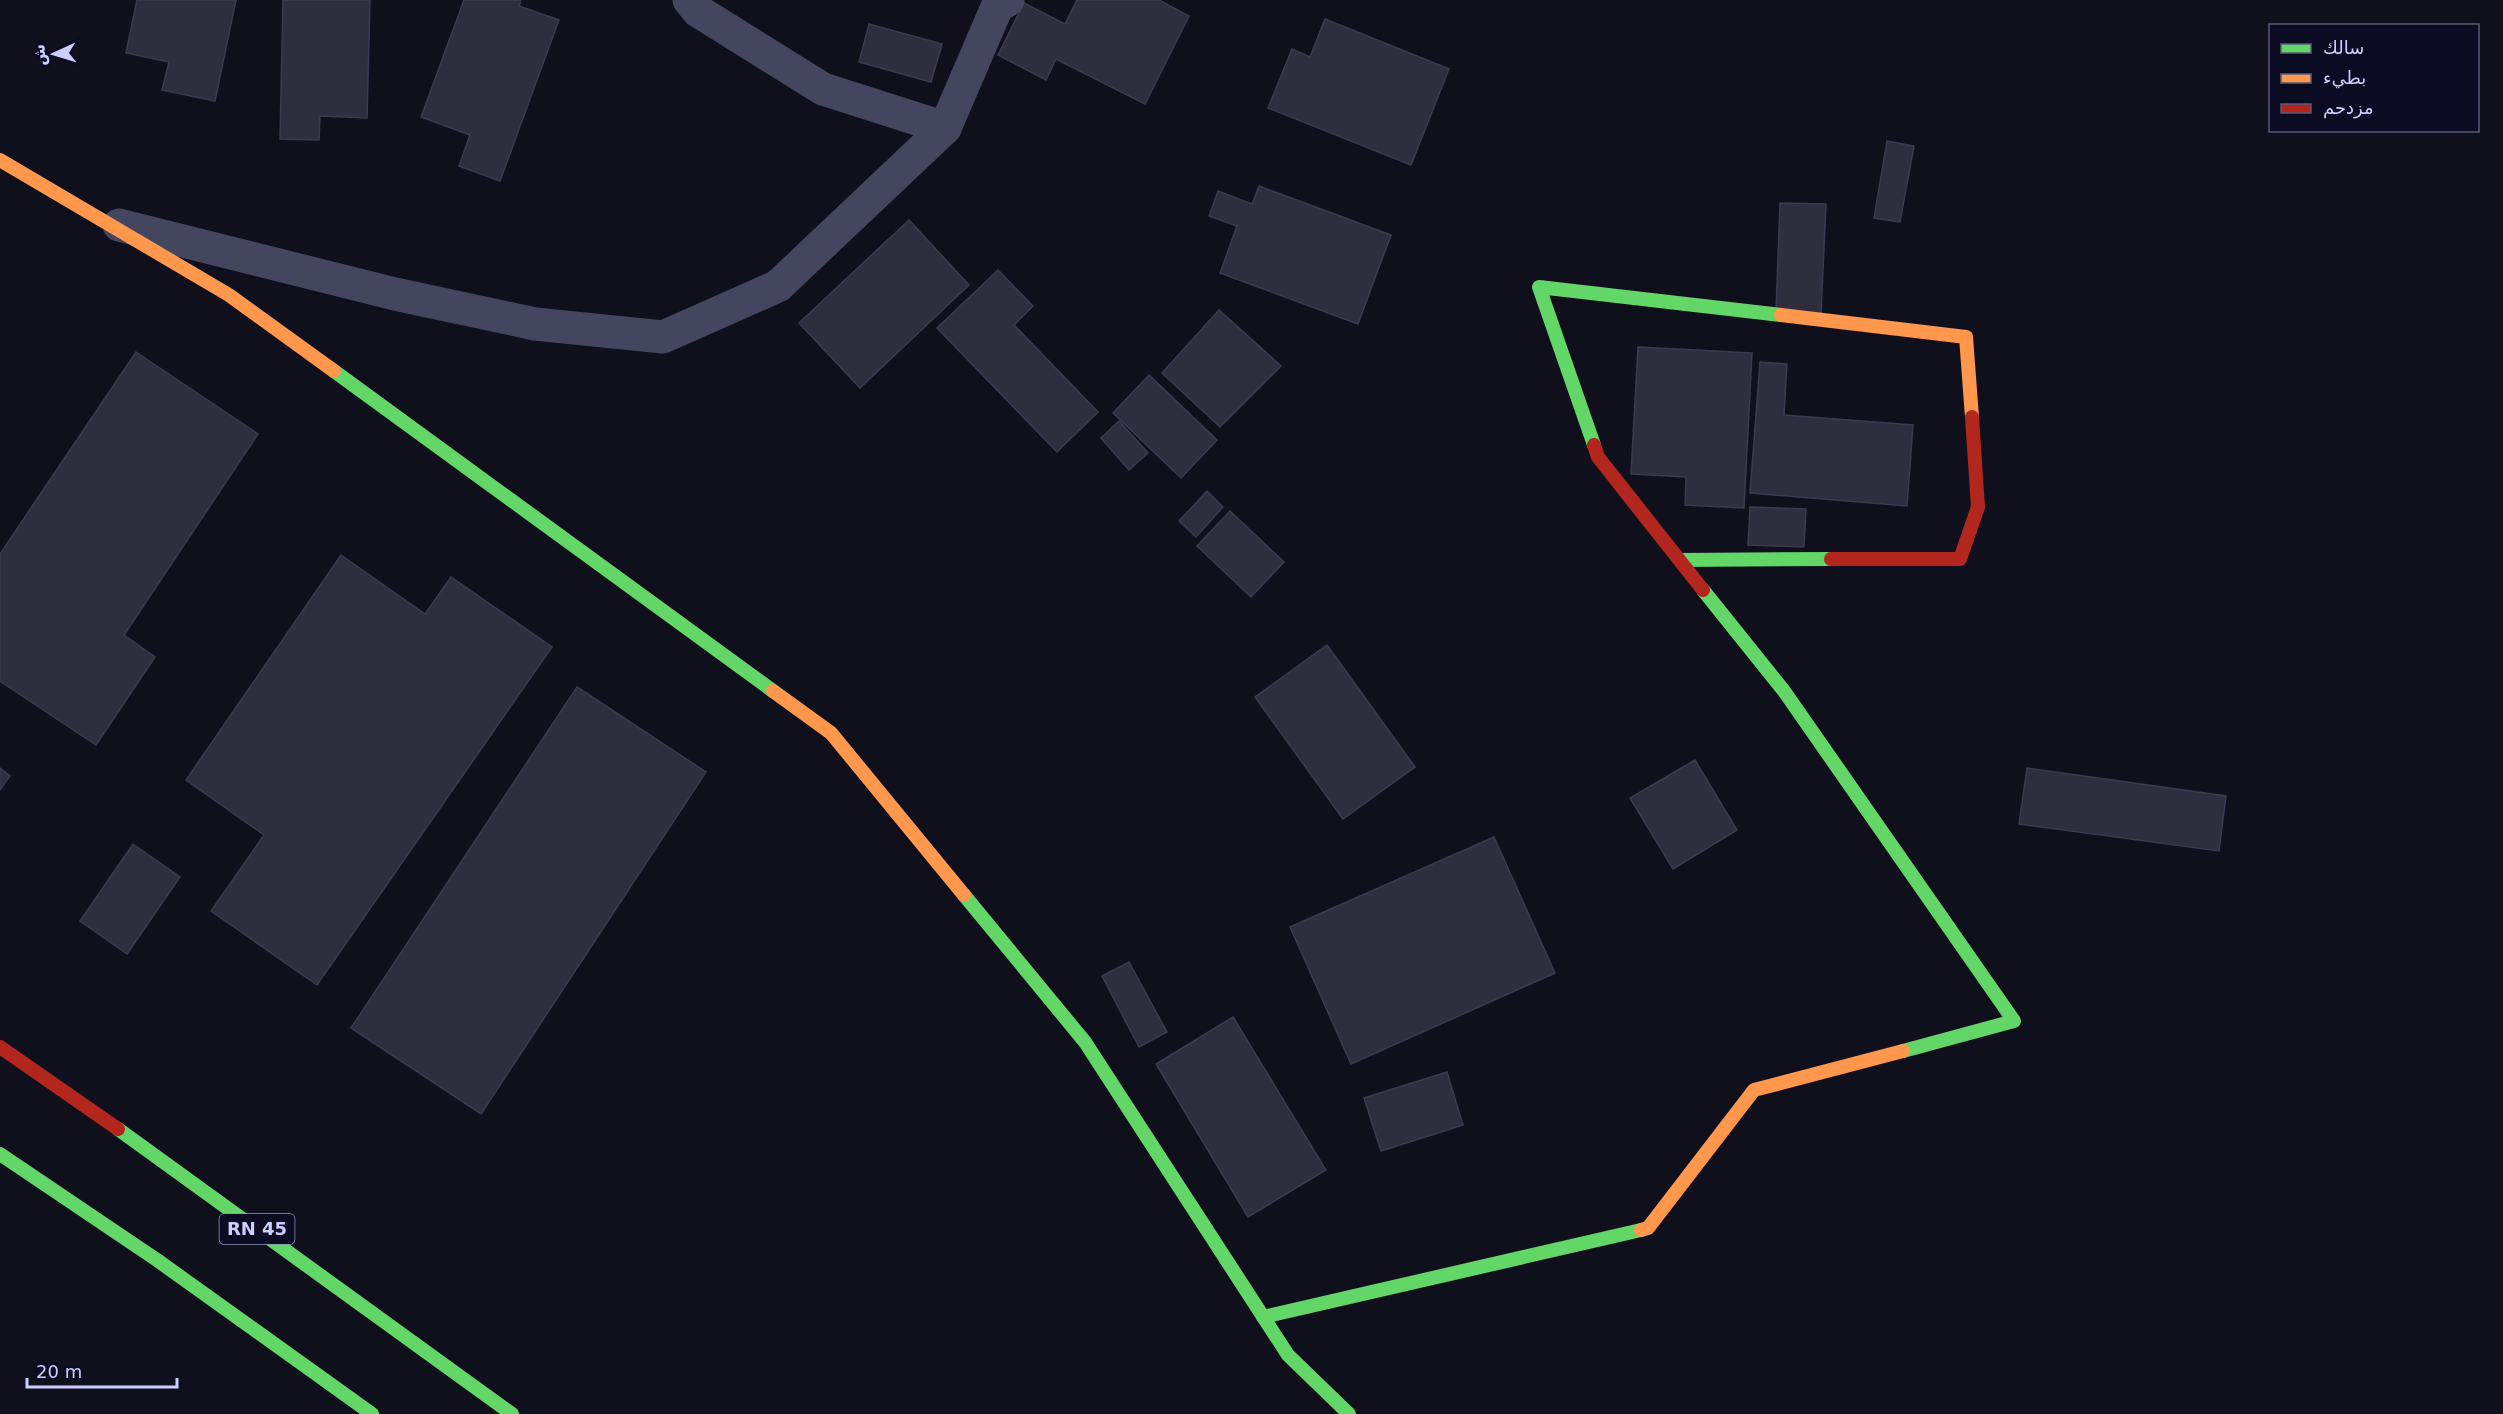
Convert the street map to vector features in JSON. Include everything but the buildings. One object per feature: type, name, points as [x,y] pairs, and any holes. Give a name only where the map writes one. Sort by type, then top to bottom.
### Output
[{"type":"main road","points":[[0,160],[229,295],[831,732],[1085,1042],[1288,1354],[1349,1414]]},
{"type":"main road","points":[[1263,1317],[1648,1228],[1754,1089],[2014,1020],[1784,691],[1598,457],[1539,286],[1966,337],[1978,507],[1960,559],[1680,560]]},
{"type":"main road","name":"RN 45","points":[[0,1047],[84,1104],[512,1414]]},
{"type":"main road","points":[[0,1154],[158,1260],[372,1414]]},
{"type":"street","points":[[689,0],[698,11],[823,89],[945,128]]},
{"type":"street","points":[[106,222],[395,294],[535,324],[663,337],[778,286],[945,128],[998,7],[1008,0]]},
{"type":"traffic: fast","points":[[1594,445],[1539,287],[1781,315]]},
{"type":"traffic: fast","points":[[334,371],[773,691]]},
{"type":"traffic: fast","points":[[1680,560],[1831,559]]},
{"type":"traffic: fast","points":[[1703,590],[1784,691],[2014,1021],[1903,1051]]},
{"type":"traffic: fast","points":[[964,895],[1085,1042],[1288,1355],[1349,1414]]},
{"type":"traffic: fast","points":[[118,1129],[512,1414]]},
{"type":"traffic: fast","points":[[0,1154],[157,1260],[372,1414]]},
{"type":"traffic: fast","points":[[1263,1317],[1641,1230]]},
{"type":"traffic: slow","points":[[0,160],[229,295],[334,371]]},
{"type":"traffic: slow","points":[[1781,315],[1966,337],[1972,417]]},
{"type":"traffic: slow","points":[[773,691],[831,733],[964,895]]},
{"type":"traffic: slow","points":[[1641,1230],[1648,1228],[1754,1090],[1903,1051]]},
{"type":"traffic: jam","points":[[1831,559],[1960,559],[1978,507],[1972,417]]},
{"type":"traffic: jam","points":[[1594,445],[1598,457],[1703,590]]},
{"type":"traffic: jam","points":[[0,1047],[118,1129]]}]
